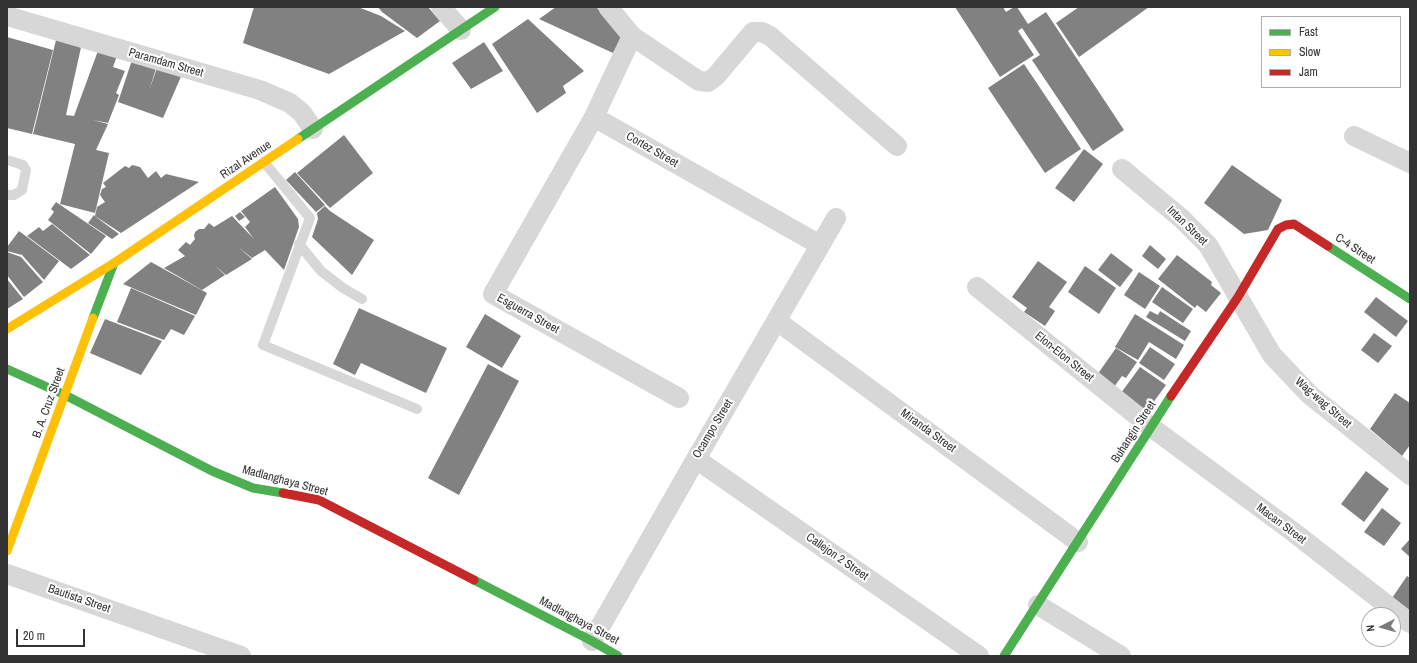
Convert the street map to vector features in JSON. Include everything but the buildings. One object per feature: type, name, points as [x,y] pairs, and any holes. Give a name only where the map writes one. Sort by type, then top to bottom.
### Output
[{"type":"street","points":[[441,7],[461,30]]},
{"type":"street","name":"Rizal Avenue","points":[[7,329],[114,264],[495,7]]},
{"type":"street","points":[[608,7],[632,36],[699,81],[708,82],[716,76],[753,32],[762,32],[770,36],[897,146]]},
{"type":"street","name":"Paramdam Street","points":[[7,16],[260,90],[290,103],[302,113],[313,129]]},
{"type":"street","points":[[594,117],[632,36]]},
{"type":"street","name":"Cortez Street","points":[[594,117],[820,245]]},
{"type":"street","name":"Esguerra Street","points":[[594,117],[493,294],[679,398]]},
{"type":"street","points":[[1354,136],[1410,163]]},
{"type":"street","name":"Intan Street","points":[[1122,169],[1182,219],[1208,245],[1238,297]]},
{"type":"street","name":"Ocampo Street","points":[[592,642],[836,218]]},
{"type":"street","name":"C-4 Street","points":[[1286,225],[1294,224],[1410,299]]},
{"type":"street","name":"Buhangin Street","points":[[1004,656],[1038,606],[1151,427],[1238,297],[1278,229],[1286,225]]},
{"type":"street","name":"B. A. Cruz Street","points":[[7,551],[114,264]]},
{"type":"street","name":"Elon-Elon Street","points":[[977,287],[1151,427]]},
{"type":"street","name":"Wag-wag Street","points":[[1238,297],[1272,355],[1310,395],[1410,475]]},
{"type":"street","name":"Miranda Street","points":[[777,321],[1078,542]]},
{"type":"street","name":"Madlanghaya Street","points":[[7,369],[65,395],[212,471],[253,488],[319,500],[618,656]]},
{"type":"street","name":"Macan Street","points":[[1151,427],[1292,532],[1410,623]]},
{"type":"street","name":"Callejon 2 Street","points":[[696,459],[979,656]]},
{"type":"street","name":"Bautista Street","points":[[7,574],[241,656]]},
{"type":"street","points":[[1038,606],[1121,656]]},
{"type":"lane","points":[[7,160],[24,165],[26,170],[22,190],[14,195],[7,195]]},
{"type":"lane","points":[[264,162],[310,218],[299,244],[263,345],[417,409]]},
{"type":"lane","points":[[299,244],[321,271],[343,288],[362,299]]},
{"type":"traffic: fast","points":[[298,139],[495,7]]},
{"type":"traffic: fast","points":[[1328,246],[1410,299]]},
{"type":"traffic: fast","points":[[93,318],[114,263]]},
{"type":"traffic: fast","points":[[7,369],[65,395],[212,471],[253,488],[283,493]]},
{"type":"traffic: fast","points":[[1004,656],[1171,396]]},
{"type":"traffic: fast","points":[[474,580],[618,656]]},
{"type":"traffic: slow","points":[[7,329],[114,263],[298,139]]},
{"type":"traffic: slow","points":[[7,551],[93,318]]},
{"type":"traffic: jam","points":[[1171,396],[1238,297],[1278,229],[1286,225],[1294,224],[1328,246]]},
{"type":"traffic: jam","points":[[283,493],[319,500],[474,580]]}]
